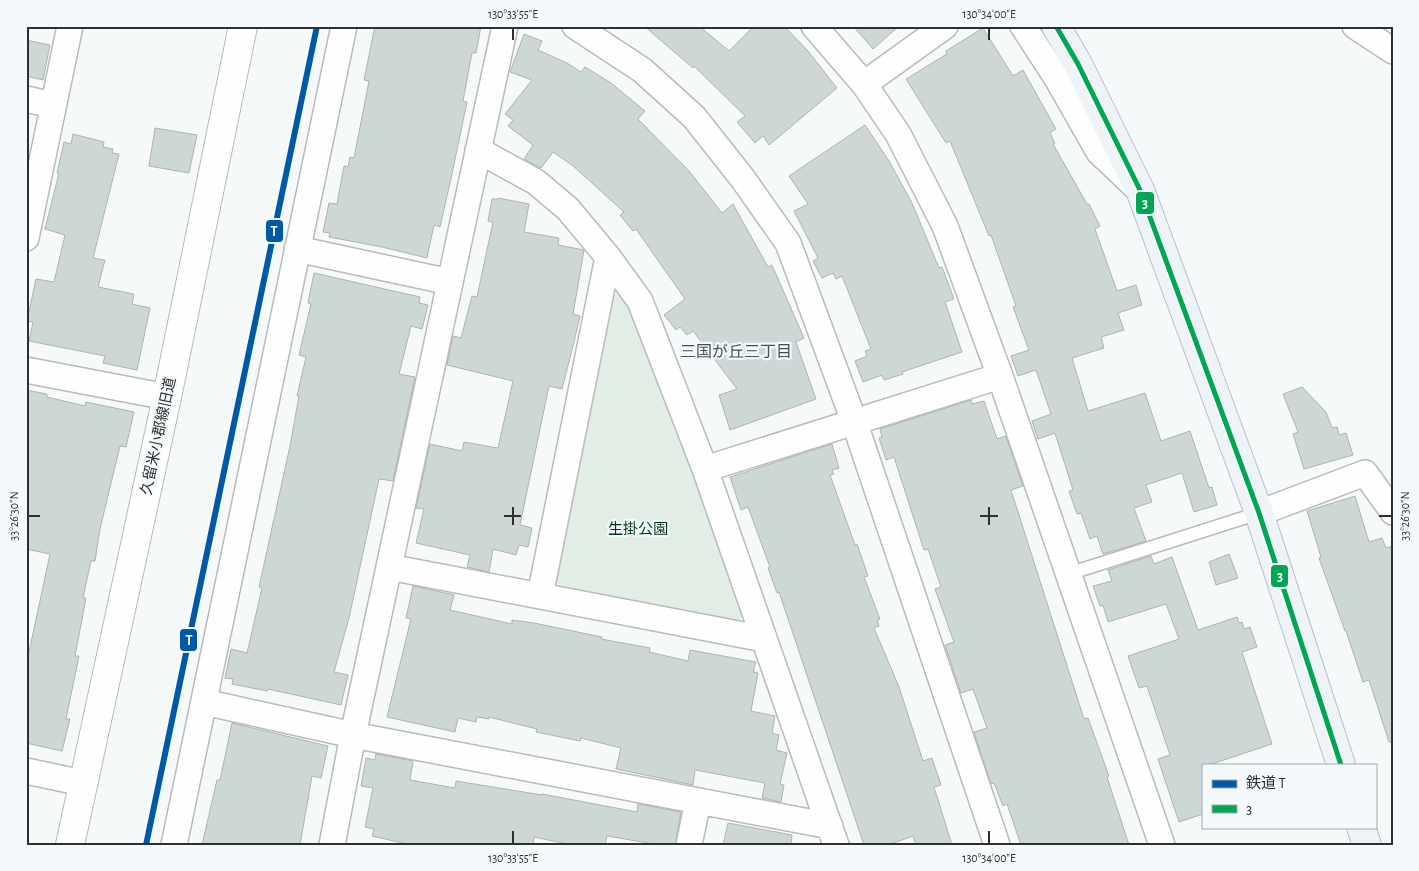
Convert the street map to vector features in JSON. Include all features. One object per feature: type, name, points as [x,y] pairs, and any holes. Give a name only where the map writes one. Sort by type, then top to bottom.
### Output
[{"type":"main road","points":[[1056,26],[1068,72],[1140,190],[1259,513],[1341,764]]},
{"type":"main road","points":[[1361,828],[1367,845]]},
{"type":"street","points":[[27,233],[52,105],[70,26]]},
{"type":"street","name":"久留米小郡線旧道","points":[[70,845],[167,397],[243,26]]},
{"type":"street","points":[[174,845],[344,26]]},
{"type":"street","points":[[332,845],[352,735],[505,26]]},
{"type":"street","points":[[575,26],[642,70],[694,117],[743,178],[788,243],[854,421],[996,845]]},
{"type":"street","points":[[814,26],[864,84],[898,134],[945,226],[1000,376],[1162,845]]},
{"type":"street","points":[[864,84],[945,26]]},
{"type":"street","points":[[1023,26],[1068,72]]},
{"type":"street","points":[[1355,26],[1393,51]]},
{"type":"street","points":[[26,99],[52,105]]},
{"type":"street","points":[[478,150],[536,182],[568,209],[608,257],[640,301],[705,469],[833,835]]},
{"type":"street","points":[[297,249],[450,282]]},
{"type":"street","points":[[540,596],[608,257]]},
{"type":"street","points":[[26,370],[167,397]]},
{"type":"street","points":[[705,469],[1000,376]]},
{"type":"street","points":[[1259,513],[1365,473],[1393,512]]},
{"type":"street","points":[[388,567],[764,639]]},
{"type":"street","points":[[204,702],[352,735],[698,801],[833,835]]},
{"type":"street","points":[[26,771],[83,783]]},
{"type":"street","points":[[689,845],[698,801]]},
{"type":"lane","points":[[1068,574],[1259,513]]},
{"type":"green space","name":"生掛公園","points":[[626,294],[696,473],[744,615],[735,624],[561,588],[553,577],[610,295]]},
{"type":"building","points":[[375,26],[481,26],[476,53],[472,53],[463,101],[467,102],[440,227],[434,225],[427,258],[329,237],[330,233],[323,232],[329,203],[337,204],[344,166],[348,167],[350,157],[354,158],[369,81],[364,80]]},
{"type":"building","points":[[644,26],[699,26],[729,51],[754,26],[784,26],[808,51],[837,88],[769,145],[763,136],[755,143],[737,122],[745,116],[694,66],[693,68]]},
{"type":"building","points":[[853,26],[899,26],[873,49]]},
{"type":"building","points":[[983,28],[1013,76],[1023,70],[1056,129],[1050,133],[1055,143],[1053,144],[1100,226],[1095,229],[1117,291],[1136,285],[1142,305],[1118,313],[1124,330],[1101,337],[1104,348],[1072,358],[1088,411],[1145,393],[1161,441],[1190,431],[1209,488],[1212,487],[1217,505],[1194,512],[1182,473],[1146,485],[1152,502],[1134,508],[1146,541],[1103,554],[1097,536],[1090,539],[1081,513],[1077,514],[1069,491],[1073,490],[1055,433],[1038,439],[1032,421],[1051,414],[1036,370],[1018,376],[1011,356],[1029,350],[1013,307],[1016,306],[991,235],[989,236],[950,141],[946,143],[906,79],[947,54],[946,51]]},
{"type":"building","points":[[524,34],[542,41],[538,50],[567,63],[581,72],[585,67],[611,83],[645,111],[638,119],[689,171],[722,213],[733,204],[768,267],[772,265],[804,338],[796,342],[816,399],[730,430],[719,395],[737,389],[693,331],[687,335],[680,327],[676,330],[664,315],[685,299],[636,229],[633,231],[620,215],[624,212],[572,165],[553,152],[541,168],[524,159],[533,145],[508,126],[513,120],[505,114],[532,80],[510,72]]},
{"type":"building","points":[[26,40],[50,45],[43,80],[26,76]]},
{"type":"building","points":[[865,125],[889,161],[912,203],[939,268],[942,267],[954,299],[945,302],[962,352],[884,380],[882,375],[863,382],[855,361],[867,356],[865,351],[871,349],[842,276],[836,279],[833,273],[822,278],[813,261],[818,258],[794,211],[808,204],[789,176]]},
{"type":"building","points":[[155,128],[197,135],[189,173],[149,166]]},
{"type":"building","points":[[73,134],[104,142],[103,147],[113,149],[112,153],[119,154],[93,258],[105,260],[98,287],[134,294],[132,304],[150,308],[137,370],[103,363],[105,356],[29,341],[33,322],[27,321],[36,279],[54,282],[65,235],[45,229],[59,173],[57,173],[64,142],[71,144]]},
{"type":"building","points":[[498,198],[529,204],[524,232],[559,238],[558,245],[584,250],[573,314],[580,316],[574,342],[562,389],[549,386],[520,525],[532,528],[528,547],[519,545],[516,555],[493,549],[489,572],[467,567],[470,555],[416,543],[424,509],[416,508],[430,444],[462,451],[464,442],[498,448],[513,381],[447,365],[453,336],[461,338],[472,296],[477,297],[493,222],[488,221],[492,199]]},
{"type":"building","points":[[314,273],[420,297],[419,303],[428,305],[422,329],[411,326],[399,374],[415,377],[393,481],[379,479],[349,618],[334,672],[348,675],[341,705],[268,689],[267,691],[232,684],[233,679],[225,678],[231,649],[247,653],[262,588],[259,587],[290,446],[299,396],[297,396],[306,357],[299,355],[311,304],[308,303]]},
{"type":"building","points":[[1302,387],[1326,412],[1332,428],[1337,427],[1339,435],[1346,433],[1353,455],[1304,469],[1293,434],[1298,432],[1283,394]]},
{"type":"building","points":[[26,390],[47,394],[47,397],[85,406],[86,402],[134,412],[126,447],[120,446],[100,529],[95,561],[91,561],[83,598],[86,598],[75,656],[79,656],[66,719],[70,719],[62,751],[26,743],[26,666],[50,554],[26,549]]},
{"type":"building","points":[[971,400],[972,404],[984,401],[997,439],[1006,436],[1023,486],[1011,490],[1084,719],[1088,718],[1109,776],[1107,777],[1129,845],[1021,845],[1007,804],[1003,806],[994,783],[991,784],[974,732],[987,728],[973,689],[961,693],[945,645],[954,642],[935,589],[941,587],[928,549],[924,550],[894,457],[886,460],[879,438],[882,437],[880,429]]},
{"type":"building","points":[[832,444],[839,468],[832,470],[834,474],[830,475],[868,576],[864,577],[880,619],[877,620],[879,626],[874,628],[899,687],[923,761],[932,758],[941,785],[934,787],[952,845],[916,845],[913,836],[888,845],[864,845],[779,592],[777,593],[768,568],[770,567],[748,507],[741,510],[730,477]]},
{"type":"building","points":[[1355,496],[1369,542],[1382,538],[1386,548],[1393,546],[1393,742],[1389,742],[1369,680],[1363,682],[1319,558],[1321,557],[1307,511]]},
{"type":"building","points":[[1229,554],[1238,578],[1216,585],[1209,562]]},
{"type":"building","points":[[1151,556],[1154,564],[1172,557],[1198,630],[1237,617],[1239,623],[1242,622],[1244,629],[1250,627],[1257,647],[1242,652],[1272,744],[1212,764],[1202,764],[1202,814],[1179,822],[1158,759],[1170,755],[1147,686],[1139,688],[1128,656],[1179,639],[1166,604],[1108,622],[1103,605],[1100,606],[1093,586],[1112,581],[1108,570]]},
{"type":"building","points":[[413,586],[454,595],[450,610],[512,624],[512,620],[534,623],[602,637],[601,639],[650,648],[649,652],[688,661],[690,650],[756,662],[753,672],[758,673],[751,711],[775,716],[772,733],[779,735],[776,750],[787,753],[780,784],[784,785],[781,802],[762,798],[765,783],[695,770],[693,785],[616,769],[621,748],[581,738],[580,741],[536,732],[537,729],[489,717],[489,719],[477,717],[476,722],[458,718],[455,732],[387,717],[411,619],[406,618]]},
{"type":"building","points":[[232,723],[328,746],[321,778],[312,776],[300,845],[202,845],[217,780],[220,780]]},
{"type":"building","points":[[376,754],[413,761],[410,780],[455,788],[456,781],[542,794],[637,812],[638,804],[681,812],[675,845],[660,845],[607,836],[605,845],[572,845],[534,837],[533,845],[411,845],[372,836],[374,829],[365,827],[373,788],[361,786],[366,758],[375,760]]},
{"type":"building","points":[[728,823],[792,835],[791,845],[723,845]]},
{"type":"rail line","name":"T","points":[[146,845],[317,26]]},
{"type":"transit line","name":"3","points":[[1056,26],[1078,64],[1140,190],[1259,513],[1341,764]]},
{"type":"district","name":"三国が丘三丁目","points":[[736,351]]}]
